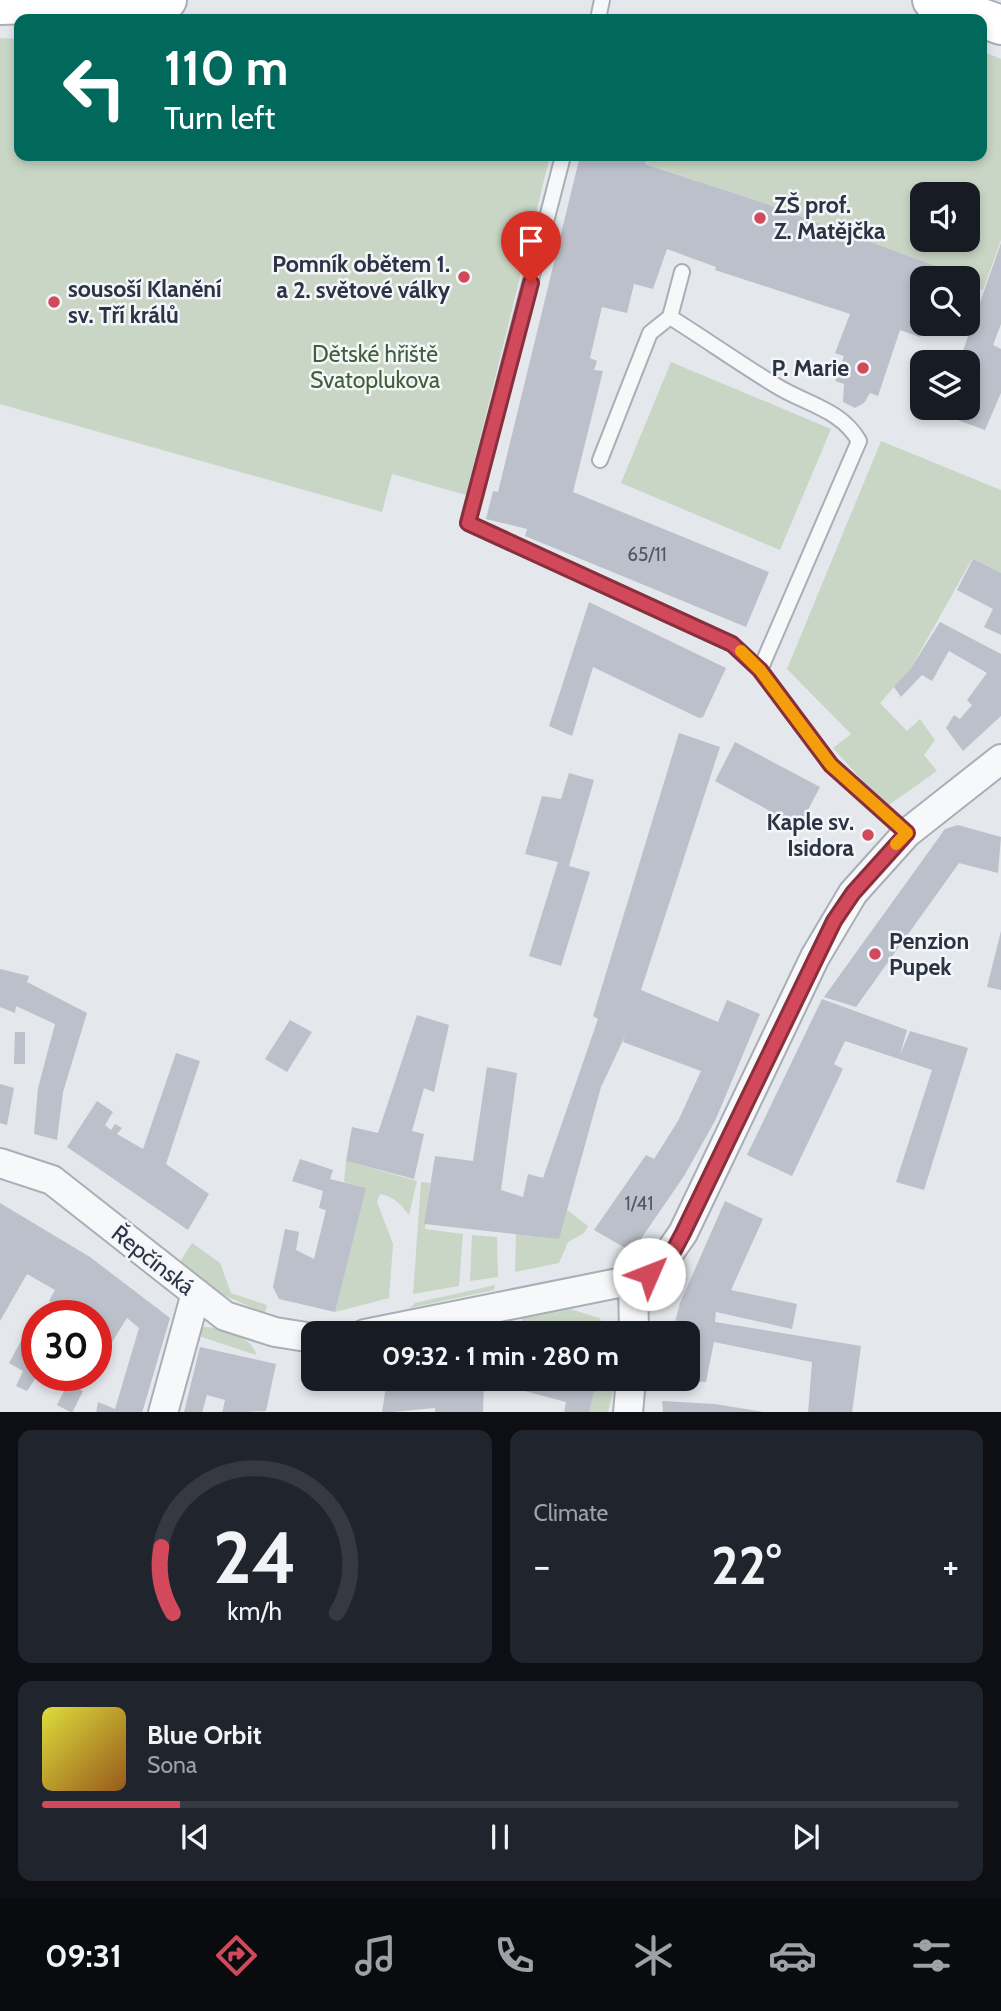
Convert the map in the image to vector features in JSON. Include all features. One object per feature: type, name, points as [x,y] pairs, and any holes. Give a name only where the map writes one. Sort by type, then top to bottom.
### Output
[{"type":"main road","points":[[0,5],[167,0]]},
{"type":"main road","points":[[932,0],[971,14]]},
{"type":"street","points":[[430,1321],[633,1280],[649,1274],[674,1250],[834,921],[870,872],[907,833],[1001,759]]},
{"type":"street","name":"Řepčínská","points":[[0,1163],[52,1180],[225,1316],[275,1332],[301,1336]]},
{"type":"street","points":[[633,1280],[634,1321]]},
{"type":"street","points":[[163,1412],[196,1293]]},
{"type":"street","points":[[628,1412],[630,1391]]},
{"type":"lane","points":[[562,161],[468,523],[732,644],[760,670],[831,765],[907,833]]},
{"type":"lane","points":[[600,460],[650,333],[670,317],[682,272]]},
{"type":"lane","points":[[670,317],[778,387],[828,411],[851,427],[859,441],[760,670]]},
{"type":"green space","name":"Dětské hřiště Svatoplukova","points":[[0,38],[14,39],[14,161],[549,161],[466,495],[392,474],[382,512],[0,404]]},
{"type":"green space","points":[[987,53],[1001,59],[1001,240],[983,290],[980,289],[980,266],[936,266],[767,204],[646,164],[647,161],[987,161]]},
{"type":"green space","points":[[671,362],[831,429],[780,550],[621,483]]},
{"type":"green space","points":[[881,441],[1001,490],[1001,573],[972,559],[911,668],[880,703],[907,731],[920,719],[935,740],[924,755],[937,771],[886,807],[833,748],[851,734],[787,669]]},
{"type":"green space","points":[[346,1161],[417,1181],[409,1215],[400,1204],[389,1197],[380,1194],[377,1202],[393,1244],[389,1298],[335,1312],[365,1188],[344,1182]]},
{"type":"green space","points":[[421,1182],[430,1183],[425,1229],[463,1234],[459,1286],[413,1294]]},
{"type":"green space","points":[[566,1209],[588,1226],[584,1233],[568,1242],[559,1263],[515,1272],[516,1233]]},
{"type":"green space","points":[[472,1235],[497,1237],[498,1277],[470,1281]]},
{"type":"green space","points":[[192,1243],[220,1263],[231,1293],[267,1305],[265,1313],[223,1295],[179,1263]]},
{"type":"green space","points":[[495,1285],[494,1290],[410,1308],[415,1303]]},
{"type":"green space","points":[[567,1308],[601,1321],[522,1321],[523,1315]]},
{"type":"green space","points":[[204,1327],[227,1331],[243,1338],[250,1343],[256,1355],[196,1335]]},
{"type":"green space","points":[[594,1391],[613,1391],[608,1412],[589,1412]]},
{"type":"building","points":[[579,161],[646,161],[645,164],[767,204],[936,266],[910,266],[910,334],[900,330],[878,396],[870,393],[864,403],[855,408],[843,402],[844,384],[835,381],[844,356],[835,353],[850,314],[715,270],[716,267],[667,249],[653,289],[634,284],[627,313],[602,307],[590,358],[597,361],[594,370],[603,371],[573,492],[769,572],[746,627],[525,536],[527,529],[486,519],[493,491],[498,492]]},
{"type":"building","points":[[1001,243],[1001,324],[993,345],[1001,349],[1001,393],[985,430],[958,420],[980,420],[980,350],[963,350],[968,336],[980,336],[980,302]]},
{"type":"building","points":[[973,559],[1001,573],[1001,635],[984,627],[993,609],[957,590]]},
{"type":"building","points":[[589,602],[726,668],[703,717],[699,718],[593,667],[572,736],[549,726]]},
{"type":"building","points":[[940,622],[1001,654],[1001,716],[963,751],[946,728],[954,715],[960,719],[972,705],[967,700],[987,673],[949,651],[932,681],[922,675],[901,697],[894,687],[911,668]]},
{"type":"building","points":[[679,733],[720,747],[641,990],[718,1022],[727,1000],[760,1014],[715,1121],[684,1176],[632,1252],[594,1230],[646,1155],[654,1159],[678,1121],[701,1071],[623,1042],[626,1034],[601,1087],[559,1239],[424,1224],[435,1156],[473,1161],[487,1067],[517,1073],[501,1190],[523,1197],[528,1174],[543,1178],[598,1019],[593,1016]]},
{"type":"building","points":[[735,742],[820,787],[799,827],[715,781]]},
{"type":"building","points":[[569,773],[594,780],[569,866],[590,872],[561,966],[529,956],[558,862],[525,854],[542,796],[561,799]]},
{"type":"building","points":[[958,825],[1001,837],[998,873],[959,863],[856,1007],[824,997],[945,829]]},
{"type":"building","name":"Kaple sv. Isidora","points":[[865,828],[876,833],[870,842],[860,836]]},
{"type":"building","points":[[1001,931],[1001,990],[987,987]]},
{"type":"building","points":[[0,969],[29,976],[27,982],[87,1013],[63,1092],[57,1140],[34,1134],[38,1088],[55,1024],[16,1006],[15,1013],[0,1007]]},
{"type":"building","points":[[822,999],[907,1030],[900,1055],[910,1031],[968,1048],[924,1190],[896,1182],[932,1070],[845,1041],[834,1064],[843,1069],[792,1176],[747,1155]]},
{"type":"building","points":[[417,1015],[449,1025],[434,1092],[424,1088],[412,1131],[424,1134],[414,1179],[346,1161],[352,1127],[378,1133]]},
{"type":"building","points":[[290,1020],[312,1032],[287,1072],[265,1059]]},
{"type":"building","points":[[15,1032],[25,1032],[25,1064],[14,1064]]},
{"type":"building","points":[[176,1053],[200,1061],[166,1164],[209,1194],[188,1230],[67,1147],[97,1101],[113,1112],[105,1125],[111,1130],[115,1124],[122,1128],[117,1134],[143,1149]]},
{"type":"building","points":[[0,1084],[14,1088],[7,1125],[0,1123]]},
{"type":"building","points":[[300,1159],[333,1170],[330,1179],[366,1188],[335,1312],[279,1299],[273,1287],[285,1229],[299,1232],[296,1250],[314,1259],[326,1210],[319,1208],[323,1191],[292,1181]]},
{"type":"building","points":[[725,1201],[763,1219],[731,1290],[797,1304],[792,1329],[716,1312],[715,1322],[861,1346],[852,1412],[808,1412],[812,1362],[714,1342],[706,1382],[700,1382],[700,1321],[675,1321],[680,1303]]},
{"type":"building","points":[[0,1203],[90,1257],[170,1318],[142,1412],[96,1412],[98,1402],[115,1409],[139,1328],[127,1318],[112,1342],[112,1300],[50,1300],[55,1290],[27,1274],[0,1321]]},
{"type":"building","points":[[21,1341],[21,1370],[9,1363]]},
{"type":"building","points":[[200,1347],[276,1364],[266,1411],[222,1412],[225,1400],[207,1395],[202,1412],[184,1412]]},
{"type":"building","points":[[21,1375],[21,1388],[16,1386]]},
{"type":"building","points":[[64,1391],[83,1391],[72,1412],[57,1405]]},
{"type":"building","points":[[385,1391],[484,1391],[483,1412],[435,1412],[435,1408],[382,1412]]},
{"type":"building","points":[[525,1391],[594,1391],[589,1412],[564,1412],[566,1402]]},
{"type":"building","points":[[662,1401],[715,1404],[764,1412],[663,1412]]},
{"type":"slow traffic","points":[[741,651],[760,670],[831,765],[907,833],[896,844]]},
{"type":"place","name":"ZŠ prof. Z. Matějčka","points":[[760,218]]},
{"type":"place","name":"Pomník obětem 1. a 2. světové války","points":[[464,277]]},
{"type":"place","name":"sousoší Klanění sv. Tří králů","points":[[54,302]]},
{"type":"place","name":"P. Marie","points":[[863,368]]},
{"type":"place","name":"Kaple sv. Isidora","points":[[868,835]]},
{"type":"place","name":"Penzion Pupek","points":[[875,954]]},
{"type":"route","points":[[531,283],[468,523],[732,644],[760,670],[831,765],[907,833],[853,893],[834,921],[731,1139],[683,1233],[674,1250],[649,1274]]}]
